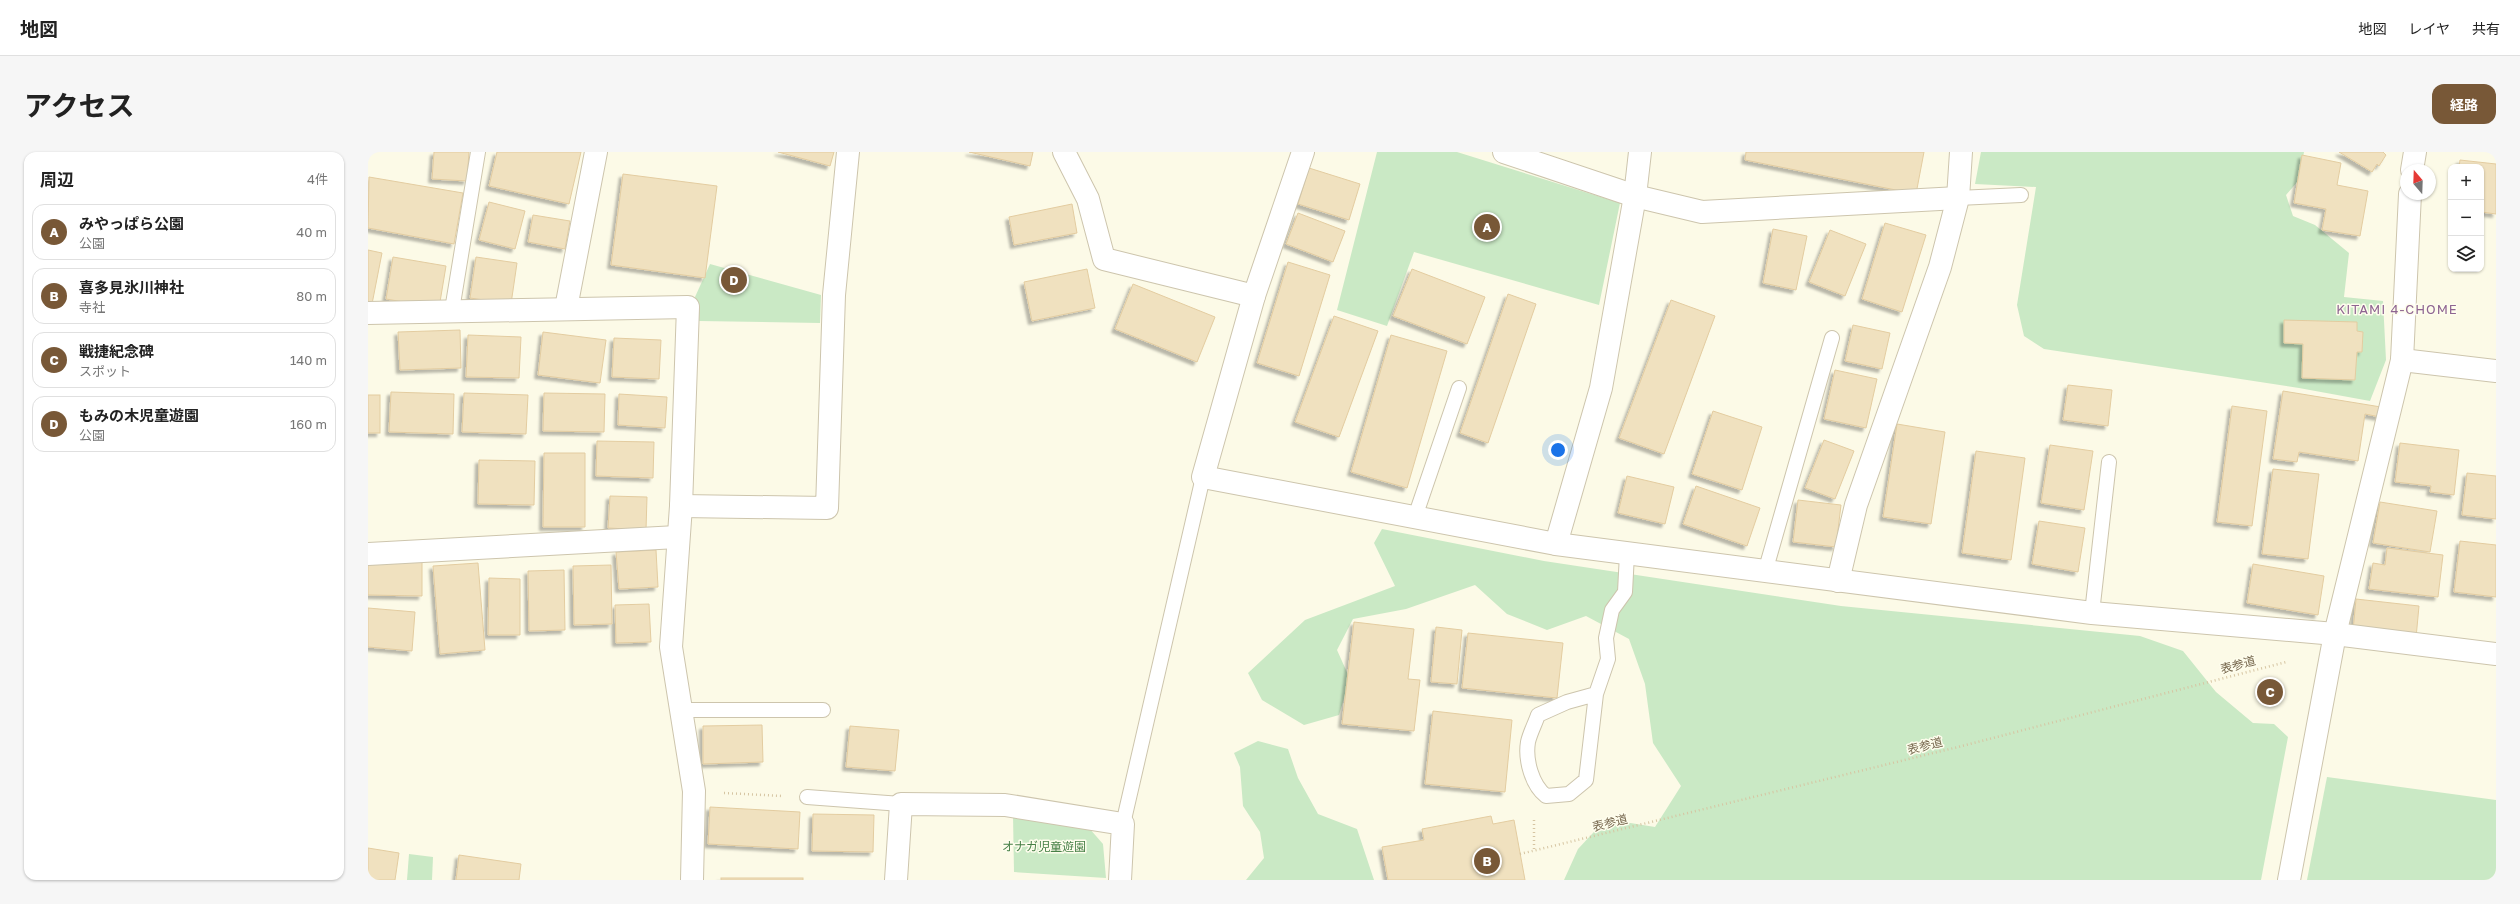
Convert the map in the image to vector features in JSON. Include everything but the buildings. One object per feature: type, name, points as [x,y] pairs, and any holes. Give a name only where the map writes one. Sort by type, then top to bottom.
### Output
[{"type":"street","points":[[566,308],[596,152]]},
{"type":"street","points":[[682,506],[827,508],[834,295],[848,152]]},
{"type":"street","points":[[1064,152],[1088,199],[1104,259],[1254,296]]},
{"type":"street","points":[[1303,152],[1254,296],[1203,477],[1556,544],[1627,554],[2092,612],[2335,634],[2496,654]]},
{"type":"street","points":[[1504,152],[1635,196],[1702,212],[1958,198]]},
{"type":"street","points":[[1556,544],[1601,388],[1635,196],[1640,152]]},
{"type":"street","points":[[1838,581],[1856,505],[1940,267],[1958,198],[1961,152]]},
{"type":"street","points":[[2413,164],[2414,152]]},
{"type":"street","points":[[2289,880],[2335,634],[2402,360],[2410,200]]},
{"type":"street","points":[[368,313],[452,310],[688,307],[682,506],[677,537],[671,647],[694,791],[692,880]]},
{"type":"street","points":[[2402,360],[2496,371]]},
{"type":"street","points":[[368,554],[677,537]]},
{"type":"street","points":[[896,880],[901,804],[1005,806],[1123,824],[1120,880]]},
{"type":"lane","points":[[452,310],[478,152]]},
{"type":"lane","points":[[1958,198],[2020,195]]},
{"type":"lane","points":[[1765,572],[1832,338]]},
{"type":"lane","points":[[1415,517],[1458,388]]},
{"type":"lane","points":[[2092,612],[2109,462]]},
{"type":"lane","points":[[1123,824],[1203,477]]},
{"type":"lane","points":[[1596,694],[1567,702],[1538,715],[1528,742],[1529,767],[1538,790],[1546,796],[1569,794],[1586,780],[1596,694],[1608,659],[1606,638],[1612,610],[1625,592],[1627,554]]},
{"type":"lane","points":[[681,710],[823,710]]},
{"type":"lane","points":[[807,797],[901,804]]},
{"type":"path","name":"表参道","points":[[1520,854],[1958,747],[2287,661]]},
{"type":"path","points":[[694,791],[807,797]]},
{"type":"path","points":[[1534,851],[1533,821],[1537,807],[1546,796]]},
{"type":"green space","points":[[1377,152],[1457,152],[1620,203],[1599,305],[1414,252],[1387,326],[1337,310]]},
{"type":"green space","points":[[1981,152],[2304,152],[2299,180],[2286,195],[2293,216],[2315,225],[2349,253],[2344,297],[2383,301],[2386,360],[2370,401],[2299,388],[2044,349],[2024,336],[2017,305],[2036,187],[1975,184]]},
{"type":"green space","points":[[710,264],[821,295],[820,323],[699,321],[695,297]]},
{"type":"green space","points":[[1382,529],[1544,561],[1841,606],[2140,636],[2183,651],[2216,692],[2253,723],[2274,724],[2288,737],[2261,880],[1564,880],[1578,849],[1606,819],[1655,827],[1681,786],[1653,743],[1645,684],[1629,639],[1586,616],[1547,630],[1507,614],[1475,585],[1406,609],[1353,619],[1337,650],[1350,679],[1339,715],[1304,725],[1262,700],[1248,673],[1305,620],[1395,586],[1374,543]]},
{"type":"green space","points":[[1258,741],[1288,749],[1298,778],[1318,814],[1357,829],[1374,880],[1246,880],[1264,858],[1260,832],[1243,806],[1240,767],[1234,753]]},
{"type":"green space","points":[[2327,777],[2496,800],[2496,880],[2307,880]]},
{"type":"green space","name":"オナガ児童遊園","points":[[1013,815],[1089,828],[1103,844],[1106,878],[1014,872]]},
{"type":"green space","points":[[409,854],[433,857],[432,880],[407,880]]},
{"type":"place","name":"みやっぱら公園","points":[[1487,227]]},
{"type":"place","name":"もみの木児童遊園","points":[[734,280]]},
{"type":"place","name":"戦捷紀念碑","points":[[2270,692]]},
{"type":"place","name":"喜多見氷川神社","points":[[1487,861]]},
{"type":"district","name":"KITAMI 4-CHOME","points":[[2397,309]]}]
